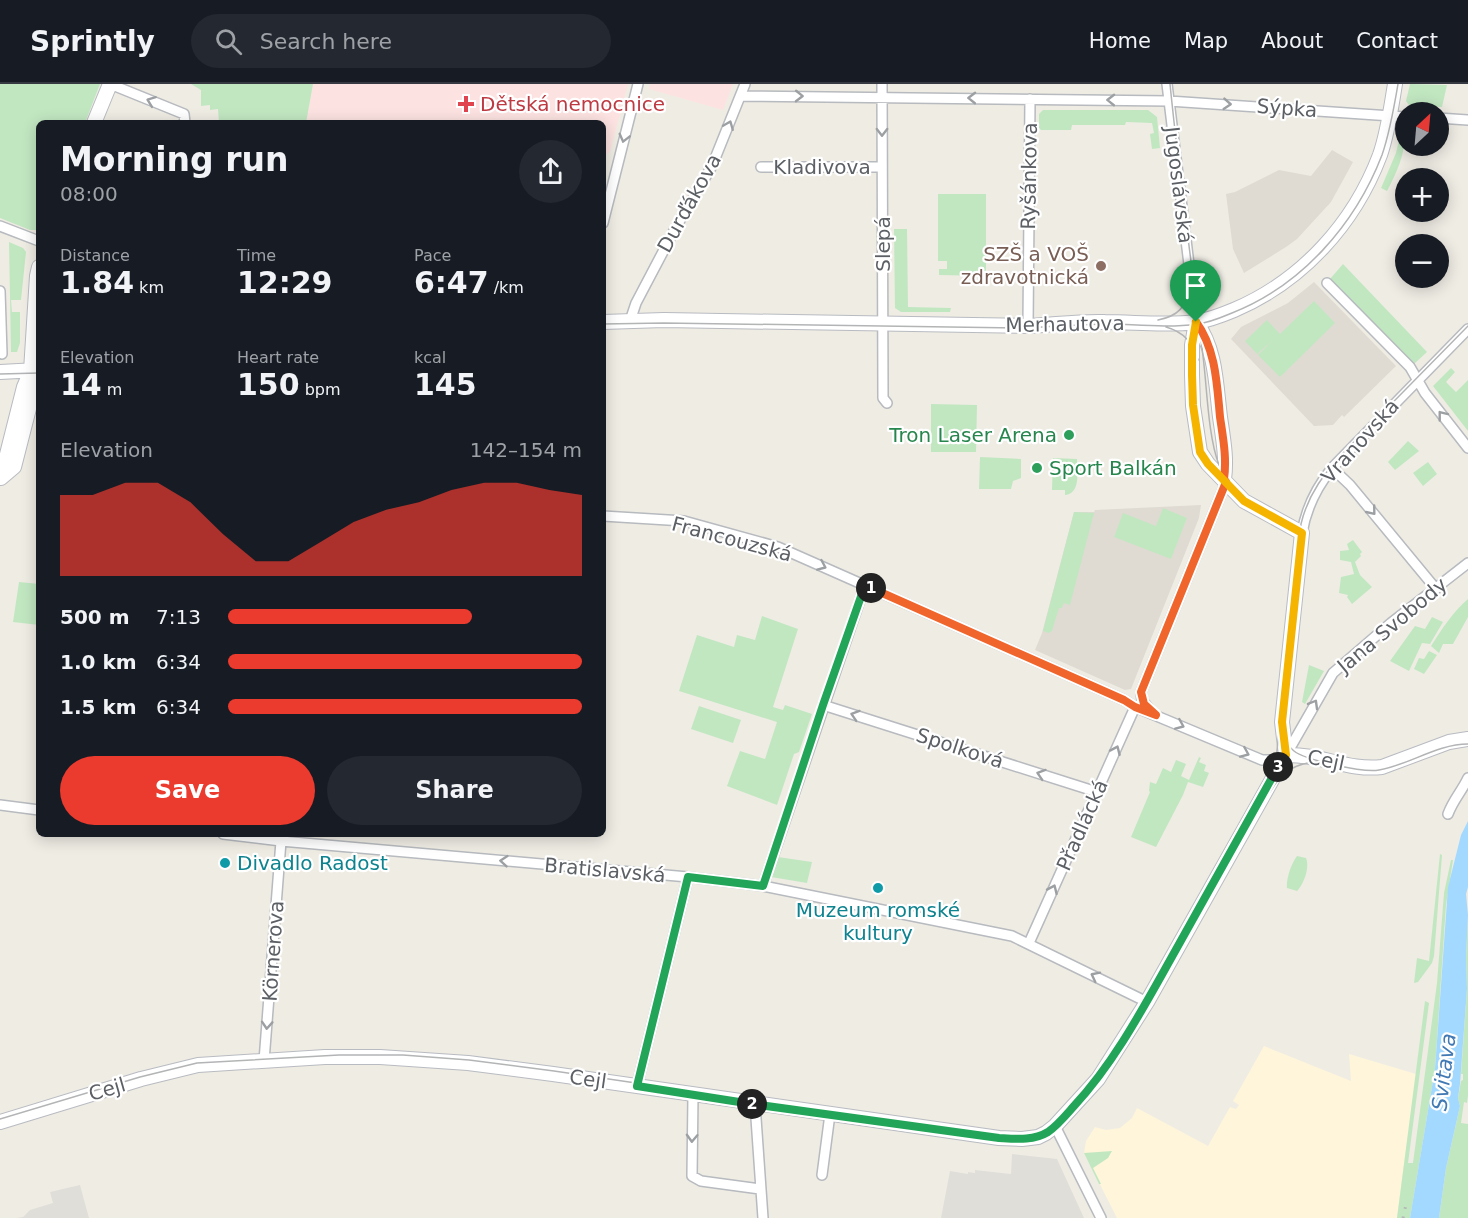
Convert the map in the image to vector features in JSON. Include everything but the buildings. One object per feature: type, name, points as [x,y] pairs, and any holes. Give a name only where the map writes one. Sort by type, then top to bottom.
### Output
[{"type":"street","points":[[95,120],[110,84],[184,114],[185,120]]},
{"type":"street","points":[[606,211],[638,84]]},
{"type":"street","name":"Durďákova","points":[[630,321],[636,303],[676,227],[712,166],[746,84]]},
{"type":"street","name":"Slepá","points":[[882,84],[883,398],[887,403]]},
{"type":"street","name":"Jugoslávská","points":[[1167,84],[1196,322],[1192,345],[1192,375],[1193,405],[1200,452],[1238,496],[1251,506],[1302,533]]},
{"type":"street","name":"Merhautova","points":[[606,322],[1028,326],[1085,322],[1196,322],[1221,316],[1269,293],[1297,273],[1325,244],[1363,192],[1380,153],[1390,116],[1395,84]]},
{"type":"street","name":"Sýpka","points":[[741,96],[1169,101],[1395,116]]},
{"type":"street","name":"Ryšánkova","points":[[1028,326],[1030,99]]},
{"type":"street","points":[[1449,119],[1468,120]]},
{"type":"street","name":"Kladivova","points":[[761,167],[882,167]]},
{"type":"street","points":[[0,226],[36,240]]},
{"type":"street","points":[[1327,283],[1410,367],[1425,393],[1468,448]]},
{"type":"street","points":[[0,291],[2,354]]},
{"type":"street","name":"Jugoslávská","points":[[1196,322],[1206,339],[1215,373],[1225,454],[1225,480]]},
{"type":"street","points":[[1,480],[24,387],[35,371],[36,324]]},
{"type":"street","name":"Vranovská","points":[[1286,755],[1282,722],[1302,533],[1312,499],[1332,468],[1468,329]]},
{"type":"street","points":[[0,372],[35,371]]},
{"type":"street","points":[[1332,468],[1350,485],[1436,589]]},
{"type":"street","points":[[1156,715],[1144,704],[1141,692],[1225,480]]},
{"type":"street","name":"Francouzská","points":[[606,516],[684,521],[778,547],[1124,700],[1135,707],[1259,759],[1276,760],[1286,755]]},
{"type":"street","name":"Jana Svobody","points":[[1286,755],[1333,673],[1391,623],[1468,563]]},
{"type":"street","points":[[763,886],[865,585]]},
{"type":"street","name":"Spolková","points":[[823,705],[1097,792]]},
{"type":"street","name":"Přadlácká","points":[[1029,943],[1135,707]]},
{"type":"street","points":[[1468,739],[1468,744]]},
{"type":"street","name":"Cejl","points":[[0,1122],[141,1079],[198,1065],[332,1057],[402,1057],[468,1063],[999,1138],[1038,1137],[1055,1126],[1098,1079],[1147,1002],[1286,755],[1308,755],[1353,766],[1374,768],[1449,742],[1468,739]]},
{"type":"street","points":[[1448,814],[1454,798],[1461,792],[1468,778]]},
{"type":"street","points":[[0,805],[36,810]]},
{"type":"street","name":"Bratislavská","points":[[261,837],[281,841],[688,877],[763,886],[1012,936],[1147,1002]]},
{"type":"street","name":"Körnerova","points":[[264,1061],[281,841]]},
{"type":"street","points":[[637,1086],[688,877]]},
{"type":"street","points":[[693,1095],[691,1171],[695,1180],[760,1189]]},
{"type":"street","points":[[755,1104],[763,1218]]},
{"type":"street","points":[[822,1175],[830,1114]]},
{"type":"street","points":[[1055,1126],[1101,1218]]},
{"type":"shaded area","name":"Dětská nemocnice","points":[[313,84],[628,84],[610,152],[606,154],[606,120],[307,120]]},
{"type":"shaded area","name":"Dětská nemocnice","points":[[650,84],[733,84],[723,110],[649,89]]},
{"type":"shaded area","points":[[1332,150],[1353,162],[1331,202],[1297,239],[1244,273],[1233,249],[1226,194],[1235,192],[1279,170],[1311,176]]},
{"type":"shaded area","points":[[1314,282],[1396,366],[1333,425],[1314,426],[1231,339],[1241,327],[1288,303]]},
{"type":"shaded area","points":[[1201,505],[1199,518],[1131,689],[1125,690],[1035,650],[1042,633],[1074,512]]},
{"type":"shaded area","points":[[1264,1046],[1351,1081],[1349,1054],[1416,1074],[1397,1218],[1117,1218],[1084,1153],[1086,1141],[1095,1127],[1106,1130],[1120,1128],[1132,1118],[1137,1108],[1208,1146],[1230,1107],[1236,1109],[1239,1105],[1233,1101]]},
{"type":"shaded area","points":[[1012,1154],[1057,1159],[1084,1218],[941,1218],[950,1171],[968,1174],[968,1172],[975,1173],[975,1170],[1011,1174]]},
{"type":"shaded area","points":[[80,1185],[89,1218],[16,1218],[23,1217],[30,1210],[53,1203],[50,1192]]},
{"type":"green space","points":[[0,84],[100,84],[86,120],[36,120],[36,230],[30,230],[0,218]]},
{"type":"green space","points":[[191,84],[313,84],[307,120],[219,120],[218,109],[210,110],[210,105],[201,106],[201,90]]},
{"type":"green space","points":[[1410,84],[1447,85],[1443,102],[1406,101]]},
{"type":"green space","points":[[1043,110],[1148,110],[1157,117],[1160,148],[1152,149],[1150,134],[1154,133],[1152,123],[1072,125],[1071,130],[1041,130],[1039,114]]},
{"type":"green space","points":[[1395,155],[1402,156],[1387,191],[1381,188]]},
{"type":"green space","points":[[938,194],[986,194],[986,276],[939,275],[939,269],[947,269],[947,261],[938,261]]},
{"type":"green space","points":[[894,229],[907,229],[908,307],[951,308],[950,312],[901,312],[895,308]]},
{"type":"green space","points":[[9,242],[23,248],[26,252],[21,300],[11,300],[12,312],[20,312],[20,343],[17,352],[11,352]]},
{"type":"green space","points":[[1343,264],[1427,352],[1414,364],[1330,279]]},
{"type":"green space","points":[[1314,301],[1335,323],[1280,377],[1258,355],[1273,340],[1257,354],[1245,341],[1267,320],[1280,334]]},
{"type":"green space","points":[[1451,368],[1455,372],[1446,382],[1456,392],[1468,380],[1468,431],[1433,386]]},
{"type":"green space","points":[[931,404],[977,405],[976,452],[931,452]]},
{"type":"green space","points":[[1408,441],[1419,451],[1395,470],[1388,462]]},
{"type":"green space","points":[[980,457],[1021,459],[1021,478],[1013,481],[1011,489],[979,489]]},
{"type":"green space","points":[[1053,458],[1077,459],[1076,486],[1070,493],[1065,495],[1065,490],[1052,490]]},
{"type":"green space","points":[[1428,462],[1437,474],[1423,486],[1413,473]]},
{"type":"green space","points":[[1163,508],[1187,518],[1171,559],[1114,537],[1123,513],[1156,526]]},
{"type":"green space","points":[[1074,512],[1094,513],[1070,605],[1064,603],[1062,608],[1059,608],[1052,631],[1049,633],[1043,631]]},
{"type":"green space","points":[[1353,540],[1362,552],[1355,562],[1360,575],[1372,587],[1352,604],[1348,595],[1339,593],[1341,577],[1354,574],[1351,562],[1340,560],[1340,551],[1349,550],[1347,544]]},
{"type":"green space","points":[[19,582],[36,584],[36,625],[13,622]]},
{"type":"green space","points":[[1468,599],[1468,617],[1453,644],[1443,644],[1439,653],[1431,646],[1443,627]]},
{"type":"green space","points":[[762,616],[798,629],[773,707],[783,710],[785,705],[812,714],[799,752],[794,754],[777,805],[727,786],[740,751],[765,759],[777,722],[679,691],[697,635],[734,647],[737,635],[755,640]]},
{"type":"green space","points":[[1432,617],[1443,622],[1430,644],[1422,643],[1409,671],[1390,661],[1415,626],[1425,629]]},
{"type":"green space","points":[[1429,651],[1437,655],[1424,674],[1414,669],[1419,658],[1424,659]]},
{"type":"green space","points":[[1309,665],[1324,671],[1305,704],[1302,702]]},
{"type":"green space","points":[[699,706],[741,720],[733,743],[691,729]]},
{"type":"green space","points":[[1199,757],[1201,758],[1199,762],[1206,765],[1204,771],[1209,773],[1203,787],[1188,782],[1156,847],[1131,837],[1150,792],[1150,782],[1156,784],[1163,768],[1171,772],[1176,760],[1186,764],[1181,776],[1189,780]]},
{"type":"green space","points":[[1440,854],[1442,855],[1434,956],[1432,963],[1418,982],[1414,983],[1417,958],[1429,961]]},
{"type":"green space","points":[[1297,856],[1306,858],[1307,871],[1297,891],[1287,888],[1287,884],[1289,872]]},
{"type":"green space","points":[[778,857],[812,862],[807,883],[771,877]]},
{"type":"green space","points":[[1451,860],[1453,860],[1446,905],[1435,1069],[1410,1218],[1397,1218],[1425,1001],[1429,1003],[1408,1163],[1413,1163],[1437,983],[1444,893]]},
{"type":"green space","points":[[1468,916],[1468,1095],[1467,1103],[1464,1102],[1461,1123],[1468,1124],[1468,1218],[1439,1218],[1446,1168],[1460,1106],[1458,1098],[1463,1080],[1463,1074],[1461,1074],[1467,989]]},
{"type":"green space","points":[[1112,1151],[1108,1158],[1093,1168],[1101,1184],[1099,1184],[1084,1153]]},
{"type":"water","name":"Svitava","points":[[1468,821],[1467,989],[1458,1098],[1460,1106],[1446,1168],[1439,1218],[1410,1218],[1435,1069],[1448,887],[1461,835]]},
{"type":"tram line","points":[[1170,84],[1215,454],[1225,477],[1238,493],[1255,505],[1282,518],[1293,527],[1300,540]]},
{"type":"tram line","points":[[606,324],[1027,328],[1103,324],[1176,326],[1210,321],[1232,313],[1281,287],[1303,270],[1341,229],[1371,181],[1382,155],[1390,129],[1398,84]]},
{"type":"tram line","points":[[1158,320],[1171,316],[1184,305],[1189,286]]},
{"type":"tram line","points":[[0,1119],[140,1077],[197,1063],[339,1055],[403,1055],[469,1060],[554,1071],[999,1136],[1022,1137],[1045,1131],[1062,1116],[1096,1077],[1145,1001],[1268,780],[1276,760],[1301,524],[1313,493],[1338,458],[1468,326]]},
{"type":"tram line","points":[[1166,327],[1187,339],[1198,360]]},
{"type":"tram line","points":[[0,374],[36,373]]},
{"type":"tram line","points":[[1280,727],[1287,743],[1300,755],[1361,770],[1379,770],[1445,747],[1468,744]]},
{"type":"tram line","points":[[1270,792],[1290,769],[1320,761]]},
{"type":"railway","points":[[1403,1218],[1407,1200]]},
{"type":"place","name":"Dětská nemocnice","points":[[466,104]]},
{"type":"place","name":"SZŠ a VOŠ zdravotnická","points":[[1101,266]]},
{"type":"place","name":"Tron Laser Arena","points":[[1069,435]]},
{"type":"place","name":"Sport Balkán","points":[[1037,468]]},
{"type":"place","name":"Divadlo Radost","points":[[225,863]]},
{"type":"place","name":"Muzeum romské kultury","points":[[878,888]]},
{"type":"route","points":[[1196,322],[1192,345],[1192,375],[1193,405],[1200,452],[1208,464],[1224,479],[1244,501],[1302,533],[1282,722],[1286,755],[1147,1002],[1098,1079],[1055,1126],[1038,1137],[1022,1139],[999,1138],[637,1086],[688,877],[763,886],[865,585],[1156,715],[1144,704],[1141,692],[1226,482],[1224,479],[1225,454],[1212,357],[1206,339],[1196,322]]}]
